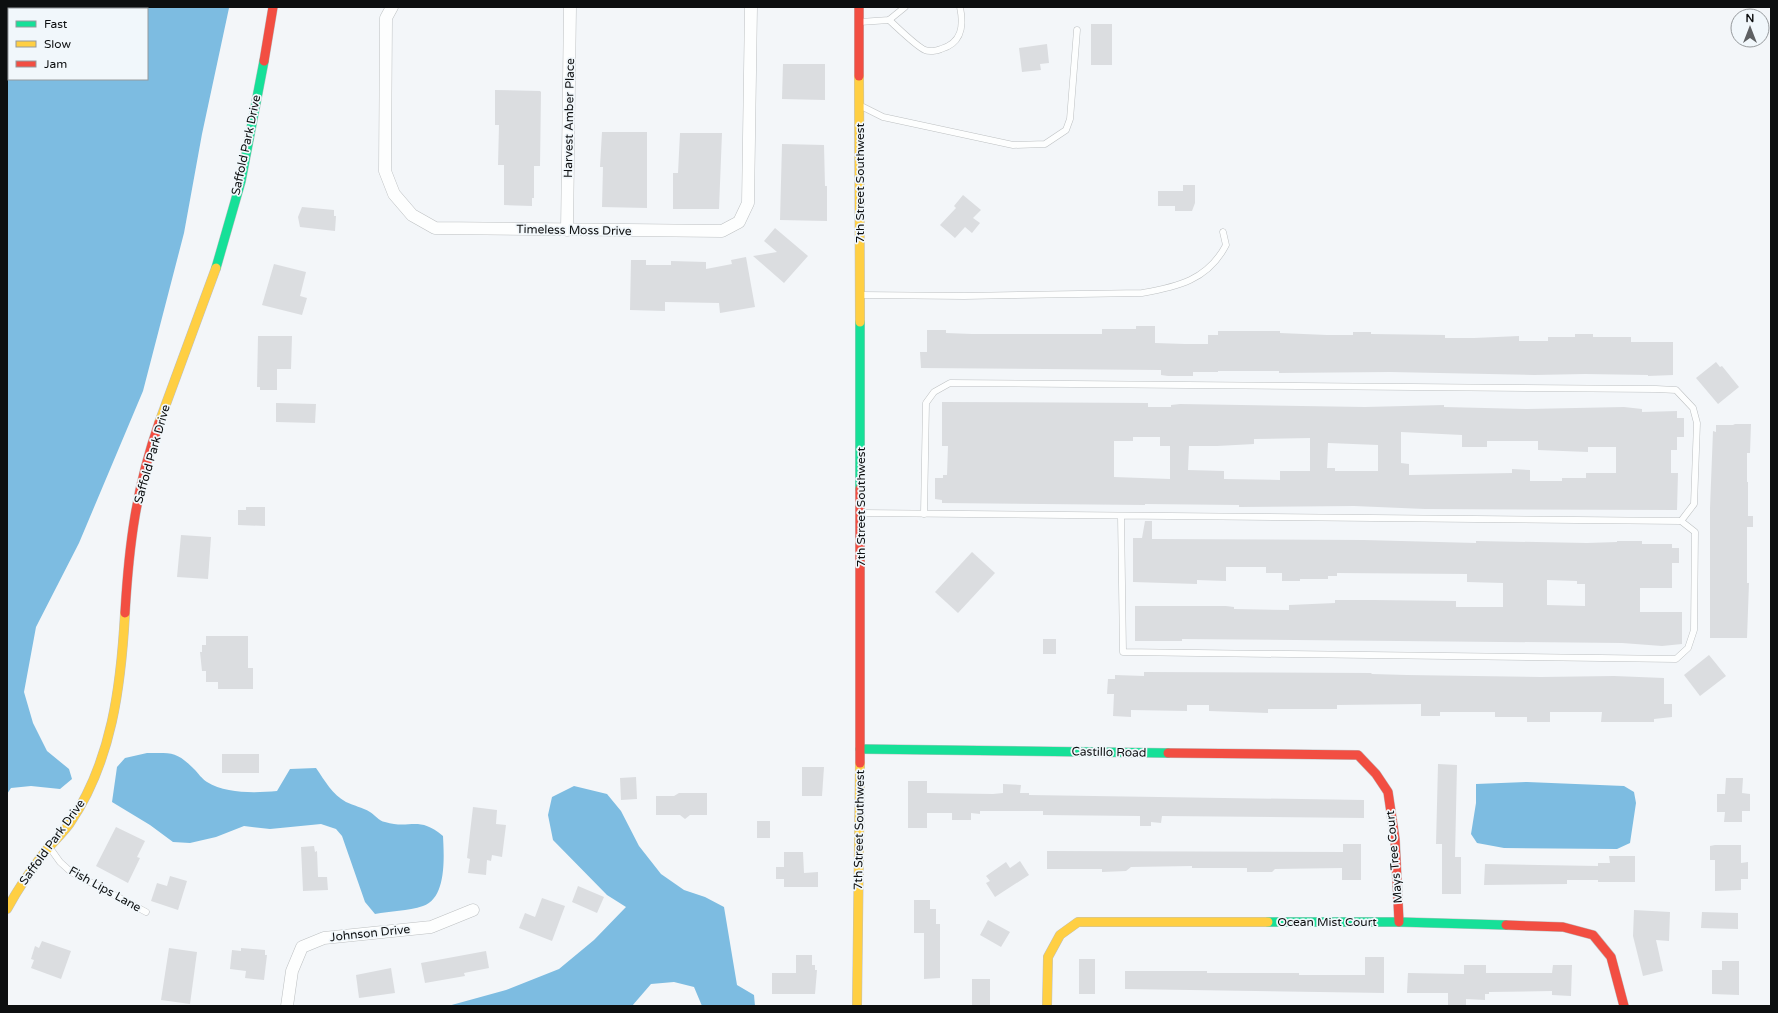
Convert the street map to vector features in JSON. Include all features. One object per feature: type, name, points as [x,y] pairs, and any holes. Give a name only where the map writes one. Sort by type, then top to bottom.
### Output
[{"type":"street","name":"Saffold Park Drive","points":[[7,908],[23,880],[49,846],[68,825],[88,794],[108,741],[118,693],[124,649],[129,549],[139,492],[161,418],[226,236],[243,169],[273,7]]},
{"type":"street","name":"Timeless Moss Drive","points":[[392,7],[386,18],[385,170],[394,194],[412,215],[435,228],[722,231],[739,222],[748,203],[751,7]]},
{"type":"street","name":"Harvest Amber Place","points":[[567,230],[570,7]]},
{"type":"street","name":"7th Street Southwest","points":[[857,1006],[861,513],[859,7]]},
{"type":"street","name":"Castillo Road","points":[[860,750],[1358,755]]},
{"type":"street","name":"Mays Tree Court","points":[[1358,755],[1376,774],[1388,792],[1395,838],[1399,922]]},
{"type":"street","name":"Johnson Drive","points":[[287,1006],[292,971],[302,947],[324,938],[431,927],[473,910]]},
{"type":"street","name":"Ocean Mist Court","points":[[1047,1006],[1048,957],[1060,935],[1078,922],[1399,922],[1563,927],[1593,935],[1611,957],[1624,1006]]},
{"type":"lane","points":[[859,22],[889,20],[905,7]]},
{"type":"lane","points":[[889,20],[926,50],[938,50],[950,46],[961,32],[963,21],[960,7]]},
{"type":"lane","points":[[859,106],[883,117],[1005,143],[1045,144],[1066,130],[1070,119],[1077,30]]},
{"type":"lane","points":[[860,296],[1134,293],[1169,289],[1197,278],[1220,257],[1226,245],[1222,232]]},
{"type":"lane","points":[[924,514],[926,403],[934,392],[950,383],[1648,389],[1676,390],[1693,408],[1697,423],[1694,504],[1681,521]]},
{"type":"lane","points":[[861,513],[1681,521],[1696,532],[1694,630],[1688,648],[1676,659],[1123,652],[1121,516]]},
{"type":"lane","name":"Fish Lips Lane","points":[[49,846],[60,862],[71,872],[146,912]]},
{"type":"water","points":[[61,7],[229,8],[202,134],[184,233],[143,391],[79,543],[36,627],[24,692],[33,723],[47,751],[69,769],[72,779],[60,789],[31,786],[11,788],[7,794],[7,42],[8,41],[8,80],[148,80],[148,8],[59,8]]},
{"type":"water","points":[[147,753],[168,753],[178,756],[188,763],[207,782],[223,789],[241,792],[277,791],[290,769],[316,768],[333,791],[346,802],[367,810],[383,821],[401,825],[420,824],[427,826],[443,836],[444,854],[440,886],[431,902],[423,906],[375,914],[365,902],[342,836],[336,829],[321,824],[270,829],[244,826],[216,837],[190,843],[173,842],[150,825],[112,802],[117,767],[125,758]]},
{"type":"water","points":[[1527,782],[1624,786],[1634,792],[1636,803],[1630,843],[1617,849],[1504,848],[1477,843],[1471,834],[1476,803],[1476,784]]},
{"type":"water","points":[[574,786],[607,794],[621,811],[639,846],[661,874],[684,890],[705,897],[724,907],[737,985],[754,995],[755,1006],[702,1006],[694,987],[674,982],[651,984],[632,1006],[448,1006],[506,990],[559,969],[594,940],[626,907],[607,895],[553,840],[548,815],[552,797]]},
{"type":"building","points":[[1091,24],[1112,24],[1112,65],[1091,65]]},
{"type":"building","points":[[1047,44],[1049,63],[1040,64],[1041,70],[1022,72],[1019,48]]},
{"type":"building","points":[[783,64],[825,64],[825,100],[782,99]]},
{"type":"building","points":[[495,90],[541,92],[540,166],[534,166],[534,198],[532,198],[532,206],[504,205],[504,165],[498,165],[499,125],[495,125]]},
{"type":"building","points":[[602,132],[647,132],[647,208],[602,207],[603,167],[600,167]]},
{"type":"building","points":[[680,133],[722,133],[719,209],[673,209],[673,173],[678,173]]},
{"type":"building","points":[[782,144],[824,145],[825,186],[827,186],[827,221],[780,220]]},
{"type":"building","points":[[1183,185],[1195,185],[1195,203],[1192,211],[1175,211],[1175,206],[1158,206],[1158,191],[1183,191]]},
{"type":"building","points":[[963,195],[981,210],[973,218],[980,223],[972,233],[965,227],[955,238],[940,225],[956,208],[954,206]]},
{"type":"building","points":[[302,207],[334,210],[334,216],[336,216],[335,231],[300,227],[298,217]]},
{"type":"building","points":[[775,228],[808,256],[784,283],[753,256],[777,252],[764,241]]},
{"type":"building","points":[[746,257],[755,307],[720,313],[719,303],[665,302],[665,311],[630,310],[631,260],[646,260],[646,265],[671,265],[671,261],[706,262],[706,269],[732,264],[731,260]]},
{"type":"building","points":[[274,264],[306,272],[300,296],[307,298],[302,315],[262,305]]},
{"type":"building","points":[[1136,326],[1155,326],[1155,343],[1185,344],[1208,344],[1208,335],[1218,335],[1218,331],[1280,331],[1280,333],[1327,335],[1353,335],[1353,332],[1371,332],[1371,334],[1445,335],[1445,338],[1519,336],[1519,341],[1548,341],[1548,337],[1575,337],[1575,334],[1593,334],[1593,337],[1631,337],[1631,342],[1673,342],[1673,375],[1534,375],[1390,372],[1279,373],[1279,371],[1218,371],[1193,372],[1193,376],[1168,376],[1161,375],[1161,370],[921,368],[920,352],[927,352],[927,330],[946,330],[946,333],[972,334],[1102,334],[1102,329],[1136,329]]},
{"type":"building","points":[[258,336],[292,336],[291,369],[277,369],[277,390],[260,390],[260,387],[257,387]]},
{"type":"building","points":[[1716,362],[1720,367],[1722,366],[1739,387],[1718,404],[1696,378]]},
{"type":"building","points":[[942,402],[1148,403],[1148,407],[1171,407],[1171,405],[1180,404],[1365,407],[1444,405],[1444,407],[1527,409],[1624,407],[1642,409],[1642,412],[1677,411],[1677,418],[1684,418],[1684,437],[1677,437],[1677,450],[1671,450],[1671,473],[1678,473],[1677,510],[1425,509],[1354,506],[1239,507],[1239,505],[942,503],[942,500],[935,499],[935,478],[943,478],[943,475],[947,475],[948,446],[942,446]],"holes":[[[1401,432],[1462,435],[1462,447],[1487,447],[1487,441],[1538,441],[1538,450],[1588,452],[1588,447],[1616,447],[1616,473],[1586,473],[1586,478],[1562,478],[1562,481],[1530,481],[1530,470],[1512,469],[1512,473],[1409,475],[1409,464],[1401,463]],[[1133,437],[1160,437],[1160,446],[1170,446],[1170,479],[1114,477],[1114,441],[1133,441]],[[1310,438],[1310,471],[1280,471],[1280,480],[1224,479],[1224,471],[1188,470],[1189,446],[1254,444],[1254,439]],[[1328,443],[1378,445],[1378,471],[1335,471],[1335,468],[1327,468]]]},
{"type":"building","points":[[276,403],[316,404],[315,423],[276,422]]},
{"type":"building","points":[[1733,424],[1751,424],[1750,453],[1747,453],[1747,482],[1748,516],[1753,516],[1753,527],[1747,527],[1747,583],[1749,583],[1747,638],[1710,638],[1710,508],[1713,431],[1716,432],[1716,425],[1735,425]]},
{"type":"building","points":[[246,507],[265,507],[265,526],[238,525],[238,510],[246,510]]},
{"type":"building","points":[[1145,521],[1152,521],[1152,539],[1364,540],[1476,543],[1476,541],[1587,543],[1642,541],[1642,544],[1672,544],[1672,548],[1679,548],[1679,563],[1672,563],[1672,588],[1640,588],[1640,612],[1682,612],[1682,644],[1662,646],[1622,643],[1182,639],[1182,641],[1135,641],[1135,606],[1226,606],[1234,607],[1234,609],[1289,610],[1289,605],[1335,603],[1335,600],[1374,600],[1456,601],[1456,607],[1503,607],[1503,583],[1467,582],[1467,574],[1337,573],[1337,576],[1328,576],[1328,579],[1300,579],[1300,581],[1282,581],[1282,573],[1266,573],[1266,567],[1226,567],[1226,581],[1197,580],[1197,584],[1133,582],[1133,538],[1142,538]],"holes":[[[1547,580],[1577,581],[1577,584],[1585,584],[1585,606],[1547,605]]]},
{"type":"building","points":[[181,535],[211,537],[208,579],[177,577]]},
{"type":"building","points":[[972,552],[995,573],[958,613],[935,592]]},
{"type":"building","points":[[206,636],[248,636],[248,668],[253,668],[253,689],[218,689],[218,682],[206,682],[206,671],[202,671],[200,652],[202,652],[202,645],[206,645]]},
{"type":"building","points":[[1043,639],[1056,639],[1056,654],[1043,654]]},
{"type":"building","points":[[1709,655],[1726,676],[1700,696],[1684,675]]},
{"type":"building","points":[[1144,672],[1371,673],[1407,675],[1541,677],[1614,676],[1664,678],[1664,704],[1672,704],[1672,717],[1654,719],[1654,722],[1601,722],[1602,712],[1550,712],[1550,722],[1527,722],[1527,717],[1495,717],[1495,712],[1440,712],[1440,716],[1421,716],[1421,704],[1337,705],[1337,709],[1268,709],[1268,713],[1209,711],[1209,705],[1187,705],[1187,711],[1131,710],[1131,717],[1113,716],[1114,694],[1107,694],[1108,679],[1115,679],[1115,675],[1144,676]]},
{"type":"building","points":[[222,754],[259,754],[259,773],[222,773]]},
{"type":"building","points":[[1438,764],[1457,765],[1455,857],[1461,857],[1461,894],[1442,894],[1442,844],[1436,844]]},
{"type":"building","points":[[802,767],[824,767],[822,796],[802,796]]},
{"type":"building","points":[[636,777],[637,799],[621,800],[620,778]]},
{"type":"building","points":[[1726,778],[1743,778],[1742,793],[1750,794],[1750,811],[1742,811],[1742,822],[1724,822],[1725,812],[1717,812],[1717,794],[1725,794]]},
{"type":"building","points":[[908,781],[927,781],[927,793],[1003,793],[1003,784],[1021,785],[1020,793],[1029,793],[1029,795],[1364,800],[1364,818],[1162,816],[1161,823],[1151,822],[1151,826],[1140,826],[1140,816],[1043,815],[1043,811],[980,811],[980,814],[971,813],[971,820],[952,820],[952,813],[927,813],[927,828],[908,828]]},
{"type":"building","points":[[679,793],[707,793],[707,815],[690,815],[685,819],[680,815],[656,815],[656,796],[674,796]]},
{"type":"building","points":[[473,807],[497,810],[496,824],[506,825],[502,857],[492,855],[491,861],[487,860],[486,875],[468,873],[470,859],[467,858]]},
{"type":"building","points":[[757,821],[770,821],[770,838],[757,838]]},
{"type":"building","points":[[116,827],[145,841],[137,857],[140,858],[128,883],[96,866]]},
{"type":"building","points":[[1343,844],[1361,844],[1361,880],[1342,880],[1342,868],[1275,869],[1272,872],[1247,872],[1247,868],[1192,868],[1192,866],[1131,867],[1126,871],[1102,872],[1102,869],[1047,869],[1047,851],[1343,852]]},
{"type":"building","points":[[1741,845],[1741,863],[1748,862],[1748,879],[1741,879],[1741,890],[1715,891],[1715,860],[1710,860],[1710,846]]},
{"type":"building","points":[[314,846],[315,852],[317,851],[318,877],[327,877],[328,890],[303,891],[301,847]]},
{"type":"building","points":[[784,852],[803,852],[804,873],[818,872],[818,887],[784,887],[784,879],[776,879],[776,867],[784,867]]},
{"type":"building","points":[[1609,856],[1635,856],[1635,882],[1567,880],[1567,884],[1484,885],[1485,864],[1598,866],[1598,863],[1610,863]]},
{"type":"building","points":[[1020,861],[1029,875],[995,897],[986,883],[990,881],[986,876],[1006,862],[1010,868]]},
{"type":"building","points":[[170,876],[187,881],[178,910],[151,901],[157,883],[167,886]]},
{"type":"building","points":[[578,886],[604,897],[597,913],[572,902]]},
{"type":"building","points":[[542,898],[565,906],[552,941],[519,928],[525,913],[535,917]]},
{"type":"building","points":[[914,900],[930,900],[930,909],[936,909],[936,924],[940,924],[940,978],[924,979],[924,933],[914,933]]},
{"type":"building","points":[[1634,910],[1670,912],[1669,941],[1656,940],[1663,971],[1643,976],[1633,936]]},
{"type":"building","points":[[1702,912],[1738,913],[1738,929],[1701,928]]},
{"type":"building","points":[[988,920],[1010,932],[1001,947],[980,935]]},
{"type":"building","points":[[42,941],[71,951],[61,979],[31,968],[34,960],[31,959],[35,946],[39,948]]},
{"type":"building","points":[[169,948],[197,952],[190,1004],[161,1000]]},
{"type":"building","points":[[241,948],[265,950],[265,955],[267,955],[264,980],[245,978],[246,971],[230,969],[232,950],[241,951]]},
{"type":"building","points":[[486,951],[489,968],[464,973],[465,976],[425,983],[421,963]]},
{"type":"building","points":[[796,955],[812,955],[812,965],[815,965],[815,970],[817,970],[815,994],[772,994],[772,973],[796,973]]},
{"type":"building","points":[[1365,957],[1384,957],[1384,993],[1125,989],[1125,971],[1207,971],[1207,973],[1365,975]]},
{"type":"building","points":[[1079,959],[1095,959],[1095,994],[1079,994]]},
{"type":"building","points":[[1722,961],[1739,961],[1739,995],[1712,994],[1712,970],[1722,970]]},
{"type":"building","points":[[1464,965],[1486,965],[1486,973],[1552,973],[1553,965],[1572,965],[1571,996],[1552,995],[1552,991],[1489,992],[1489,994],[1485,994],[1485,1000],[1466,999],[1466,1006],[1448,1006],[1448,993],[1407,993],[1408,973],[1464,974]]},
{"type":"building","points":[[391,968],[395,993],[359,998],[356,975]]},
{"type":"building","points":[[972,979],[990,979],[990,1006],[972,1006]]},
{"type":"traffic: fast","points":[[216,268],[241,181],[264,61]]},
{"type":"traffic: fast","points":[[860,322],[860,489]]},
{"type":"traffic: fast","points":[[860,749],[1168,753]]},
{"type":"traffic: fast","points":[[1268,922],[1399,922],[1506,925]]},
{"type":"traffic: slow","points":[[859,76],[860,322]]},
{"type":"traffic: slow","points":[[159,423],[216,268]]},
{"type":"traffic: slow","points":[[7,909],[20,887],[44,853],[70,823],[96,774],[105,749],[117,695],[121,668],[125,613]]},
{"type":"traffic: slow","points":[[857,1006],[860,763]]},
{"type":"traffic: slow","points":[[1047,1006],[1048,957],[1060,935],[1078,922],[1268,922]]},
{"type":"traffic: jam","points":[[264,61],[273,7]]},
{"type":"traffic: jam","points":[[859,7],[859,76]]},
{"type":"traffic: jam","points":[[125,613],[131,540],[139,494],[159,423]]},
{"type":"traffic: jam","points":[[860,489],[860,763]]},
{"type":"traffic: jam","points":[[1168,753],[1358,755],[1376,774],[1388,792],[1395,839],[1399,922]]},
{"type":"traffic: jam","points":[[1506,925],[1563,927],[1593,935],[1611,957],[1624,1006]]}]
